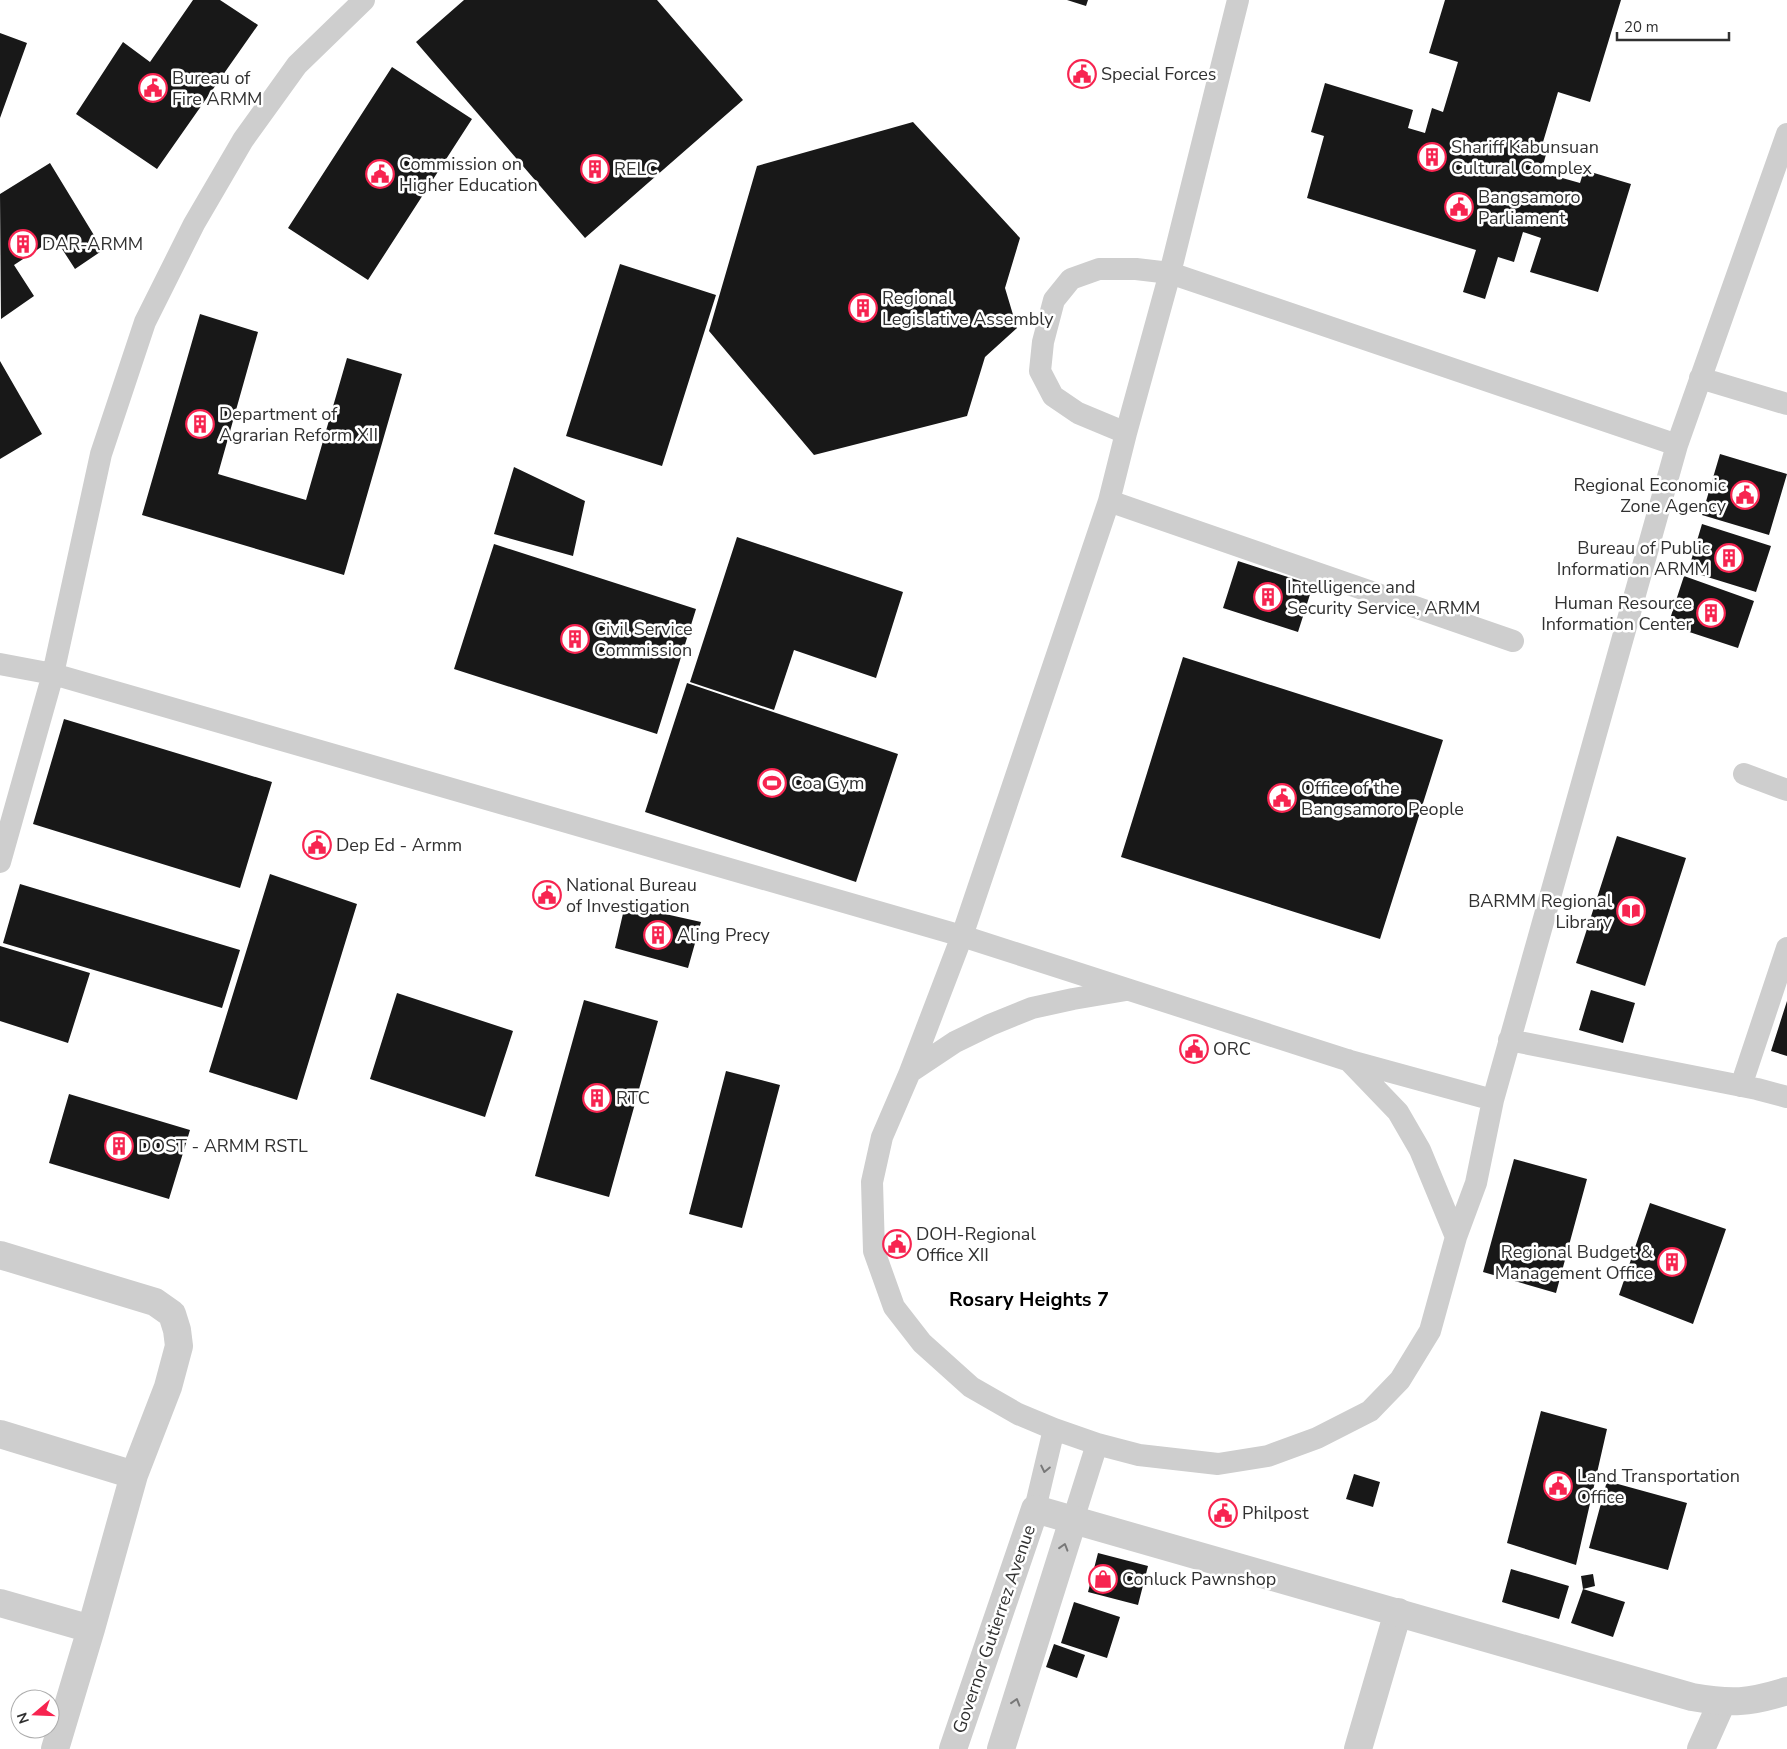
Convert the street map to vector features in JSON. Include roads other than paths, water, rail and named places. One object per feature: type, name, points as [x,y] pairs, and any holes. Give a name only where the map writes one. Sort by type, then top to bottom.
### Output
[{"type":"street","points":[[0,1255],[155,1302],[172,1314],[179,1346],[168,1387],[134,1475],[91,1630],[55,1749]]},
{"type":"street","points":[[0,1434],[134,1475]]},
{"type":"street","points":[[1035,1509],[1692,1696],[1722,1702],[1741,1702],[1787,1690]]},
{"type":"street","name":"Governor Gutierrez Avenue","points":[[953,1749],[1035,1509]]},
{"type":"street","points":[[1001,1749],[1072,1520]]},
{"type":"street","points":[[0,1603],[91,1630]]},
{"type":"street","points":[[1358,1749],[1398,1612]]},
{"type":"street","points":[[1701,1749],[1722,1702]]},
{"type":"lane","points":[[0,862],[53,674],[101,454],[144,322],[194,224],[243,140],[298,65],[364,0]]},
{"type":"lane","points":[[1238,0],[1170,273],[1109,501],[962,936],[910,1072],[882,1137],[872,1182],[874,1251],[894,1307],[922,1343],[971,1387],[1018,1414],[1098,1444],[1139,1455],[1218,1464],[1268,1456],[1317,1438],[1370,1411],[1400,1380],[1430,1331],[1456,1237],[1476,1183],[1493,1100],[1509,1040],[1677,445],[1787,134]]},
{"type":"lane","points":[[1126,433],[1078,413],[1053,396],[1040,371],[1043,342],[1054,300],[1071,279],[1099,269],[1136,269],[1170,273],[1677,445]]},
{"type":"lane","points":[[1700,378],[1787,404]]},
{"type":"lane","points":[[1109,501],[1513,641]]},
{"type":"lane","points":[[0,664],[53,674],[962,936],[1347,1060],[1493,1100]]},
{"type":"lane","points":[[1744,774],[1787,790]]},
{"type":"lane","points":[[1741,1086],[1787,948]]},
{"type":"lane","points":[[910,1072],[954,1042],[990,1024],[1032,1008],[1129,989]]},
{"type":"lane","points":[[1509,1040],[1741,1086],[1787,1098]]},
{"type":"lane","points":[[1347,1060],[1398,1112],[1420,1150],[1456,1237]]},
{"type":"lane","points":[[1035,1509],[1054,1429]]},
{"type":"lane","points":[[1072,1520],[1098,1444]]},
{"type":"place","name":"Special Forces","points":[[1082,74]]},
{"type":"place","name":"Bureau of Fire ARMM","points":[[153,88]]},
{"type":"place","name":"Shariff Kabunsuan Cultural Complex","points":[[1432,157]]},
{"type":"place","name":"RELC","points":[[595,169]]},
{"type":"place","name":"Commission on Higher Education","points":[[380,174]]},
{"type":"place","name":"Bangsamoro Parliament","points":[[1459,207]]},
{"type":"place","name":"DAR-ARMM","points":[[23,244]]},
{"type":"place","name":"Regional Legislative Assembly","points":[[863,308]]},
{"type":"place","name":"Department of Agrarian Reform XII","points":[[200,424]]},
{"type":"place","name":"Regional Economic Zone Agency","points":[[1745,495]]},
{"type":"place","name":"Bureau of Public Information ARMM","points":[[1729,558]]},
{"type":"place","name":"Intelligence and Security Service, ARMM","points":[[1268,597]]},
{"type":"place","name":"Human Resource Information Center","points":[[1711,613]]},
{"type":"place","name":"Civil Service Commission","points":[[575,639]]},
{"type":"place","name":"Coa Gym","points":[[772,783]]},
{"type":"place","name":"Office of the Bangsamoro People","points":[[1282,798]]},
{"type":"place","name":"Dep Ed - Armm","points":[[317,845]]},
{"type":"place","name":"National Bureau of Investigation","points":[[547,895]]},
{"type":"place","name":"BARMM Regional Library","points":[[1631,911]]},
{"type":"place","name":"Aling Precy","points":[[658,935]]},
{"type":"place","name":"ORC","points":[[1194,1049]]},
{"type":"place","name":"RTC","points":[[597,1098]]},
{"type":"place","name":"DOST - ARMM RSTL","points":[[119,1146]]},
{"type":"place","name":"DOH-Regional Office XII","points":[[897,1244]]},
{"type":"place","name":"Regional Budget & Management Office","points":[[1672,1262]]},
{"type":"place","name":"Land Transportation Office","points":[[1558,1486]]},
{"type":"place","name":"Philpost","points":[[1223,1513]]},
{"type":"place","name":"Conluck Pawnshop","points":[[1103,1579]]},
{"type":"district","name":"Rosary Heights 7","points":[[1029,1299]]}]
